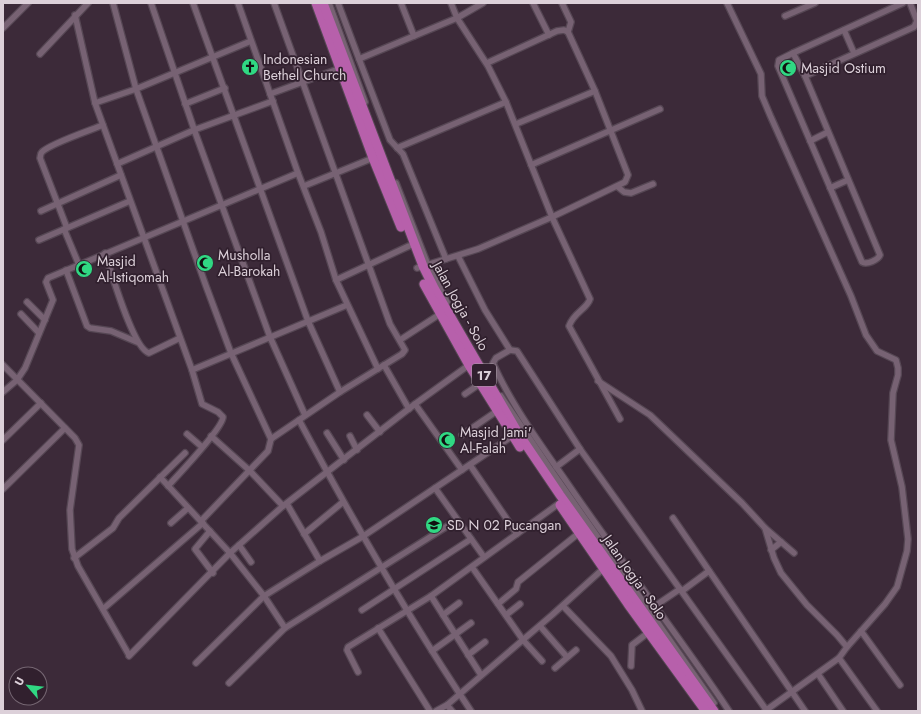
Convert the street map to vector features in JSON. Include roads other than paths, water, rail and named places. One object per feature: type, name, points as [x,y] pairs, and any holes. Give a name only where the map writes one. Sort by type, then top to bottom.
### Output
[{"type":"highway","name":"Jalan Jogja - Solo","points":[[316,3],[341,68],[379,154],[409,246],[423,266],[483,370],[515,434]]},
{"type":"highway","name":"Jalan Jogja - Solo","points":[[323,3],[440,314],[497,410],[561,502],[715,711]]},
{"type":"highway","name":"Jalan Jogja - Solo","points":[[561,502],[579,533],[604,568],[644,614],[649,632],[706,711]]},
{"type":"street","points":[[4,27],[28,3]]},
{"type":"street","points":[[103,609],[202,522],[268,452],[271,439],[231,353],[136,89],[113,3]]},
{"type":"street","points":[[151,3],[194,130],[270,337],[304,415]]},
{"type":"street","points":[[193,3],[308,321],[340,392]]},
{"type":"street","points":[[238,3],[298,173],[321,232],[336,280],[378,368]]},
{"type":"street","points":[[271,439],[304,415],[404,352],[405,348],[390,324],[337,173],[274,3]]},
{"type":"street","points":[[304,186],[379,154],[329,3]]},
{"type":"street","points":[[338,3],[390,140],[403,154],[446,259]]},
{"type":"street","points":[[401,3],[414,36]]},
{"type":"street","points":[[450,3],[457,18],[487,63],[506,102],[552,217],[589,297],[588,304],[574,315],[569,326],[620,419]]},
{"type":"street","points":[[359,59],[457,18],[483,3]]},
{"type":"street","points":[[533,3],[549,35]]},
{"type":"street","points":[[423,266],[458,256],[552,217],[624,184],[628,175],[595,90],[568,32],[571,22],[562,3]]},
{"type":"street","points":[[709,571],[681,590],[656,605],[644,614],[483,370],[493,363],[496,358],[510,350],[517,351],[580,449],[681,590],[766,711],[839,658],[897,587],[908,545],[902,487],[891,440],[894,393],[898,375],[897,363],[893,358],[875,349],[866,335],[762,96],[761,74],[727,3]]},
{"type":"street","points":[[785,16],[815,3]]},
{"type":"street","points":[[793,53],[880,255],[877,259],[867,263],[862,262],[777,65],[779,60],[793,53],[903,3]]},
{"type":"street","points":[[40,54],[76,15],[84,4]]},
{"type":"street","points":[[804,76],[914,27],[917,21],[914,6]]},
{"type":"street","points":[[76,15],[95,103],[192,370],[203,405],[218,412],[223,417],[222,422],[211,436],[168,486]]},
{"type":"street","points":[[487,63],[562,30],[568,32]]},
{"type":"street","points":[[844,30],[854,53]]},
{"type":"street","points":[[95,103],[136,89],[251,41]]},
{"type":"street","points":[[270,94],[341,68]]},
{"type":"street","points":[[185,104],[224,88]]},
{"type":"street","points":[[516,124],[595,90]]},
{"type":"street","points":[[117,164],[194,130],[273,101]]},
{"type":"street","points":[[397,148],[506,102]]},
{"type":"street","points":[[531,165],[660,109]]},
{"type":"street","points":[[79,265],[40,158],[41,154],[56,144],[103,125]]},
{"type":"street","points":[[810,141],[828,132]]},
{"type":"street","points":[[3,392],[17,380],[25,368],[53,300],[46,280],[105,253],[298,173]]},
{"type":"street","points":[[40,211],[121,175]]},
{"type":"street","points":[[830,188],[848,180]]},
{"type":"street","points":[[618,187],[624,192],[631,193],[653,184]]},
{"type":"street","points":[[39,240],[130,201]]},
{"type":"street","points":[[336,280],[409,246]]},
{"type":"street","points":[[105,253],[132,333],[143,350],[149,353],[180,338]]},
{"type":"street","points":[[458,256],[485,310],[510,350]]},
{"type":"street","points":[[66,270],[87,326],[90,328],[111,331],[137,342]]},
{"type":"street","points":[[27,302],[45,320]]},
{"type":"street","points":[[192,370],[347,305]]},
{"type":"street","points":[[21,314],[39,333]]},
{"type":"street","points":[[400,340],[440,314]]},
{"type":"street","points":[[493,363],[519,410],[556,467],[630,573],[656,605],[730,711]]},
{"type":"street","points":[[3,365],[75,438],[79,447],[70,496],[72,549],[74,558],[129,656],[213,573],[230,553],[285,505],[408,409],[469,365]]},
{"type":"street","points":[[384,365],[408,409]]},
{"type":"street","points":[[598,381],[627,398],[656,420],[742,503],[765,528],[794,553]]},
{"type":"street","points":[[465,394],[480,383]]},
{"type":"street","points":[[3,440],[41,403]]},
{"type":"street","points":[[415,404],[462,470]]},
{"type":"street","points":[[462,435],[497,410]]},
{"type":"street","points":[[367,415],[380,432]]},
{"type":"street","points":[[299,420],[362,537],[382,566],[406,611],[471,711]]},
{"type":"street","points":[[3,489],[65,428]]},
{"type":"street","points":[[187,434],[202,447]]},
{"type":"street","points":[[327,434],[344,460]]},
{"type":"street","points":[[196,663],[264,596],[362,537],[515,434]]},
{"type":"street","points":[[211,436],[285,505],[320,561]]},
{"type":"street","points":[[350,436],[357,450]]},
{"type":"street","points":[[556,467],[580,449]]},
{"type":"street","points":[[74,558],[113,528],[119,518],[185,453]]},
{"type":"street","points":[[470,465],[517,534]]},
{"type":"street","points":[[160,477],[230,553],[264,596],[285,628]]},
{"type":"street","points":[[435,488],[484,558]]},
{"type":"street","points":[[304,534],[343,502]]},
{"type":"street","points":[[358,672],[347,648],[431,596],[561,502]]},
{"type":"street","points":[[171,523],[188,508]]},
{"type":"street","points":[[672,518],[805,711]]},
{"type":"street","points":[[229,683],[285,628],[457,520]]},
{"type":"street","points":[[765,528],[771,550],[781,573],[807,605],[837,634],[847,647]]},
{"type":"street","points":[[210,531],[195,548],[213,573]]},
{"type":"street","points":[[498,604],[516,589],[518,582],[579,533]]},
{"type":"street","points":[[362,610],[471,539]]},
{"type":"street","points":[[771,550],[781,542]]},
{"type":"street","points":[[239,545],[251,562]]},
{"type":"street","points":[[472,567],[524,640],[542,661]]},
{"type":"street","points":[[436,711],[447,705],[524,640],[604,568]]},
{"type":"street","points":[[431,596],[481,675]]},
{"type":"street","points":[[443,615],[459,603]]},
{"type":"street","points":[[506,614],[520,604]]},
{"type":"street","points":[[563,606],[611,656],[632,690],[642,711]]},
{"type":"street","points":[[432,651],[471,624]]},
{"type":"street","points":[[540,626],[567,657]]},
{"type":"street","points":[[378,628],[430,711]]},
{"type":"street","points":[[861,631],[900,685]]},
{"type":"street","points":[[631,666],[632,645],[649,632]]},
{"type":"street","points":[[468,655],[485,642]]},
{"type":"street","points":[[555,668],[576,650]]},
{"type":"street","points":[[839,658],[877,711]]},
{"type":"street","points":[[818,674],[843,711]]},
{"type":"street","points":[[447,705],[452,711]]},
{"type":"place","name":"Indonesian Bethel Church","points":[[250,67]]},
{"type":"place","name":"Masjid Ostium","points":[[788,68]]},
{"type":"place","name":"Musholla Al-Barokah","points":[[205,263]]},
{"type":"place","name":"Masjid Al-Istiqomah","points":[[84,269]]},
{"type":"place","name":"Masjid Jami' Al-Falah","points":[[447,440]]},
{"type":"place","name":"SD N 02 Pucangan","points":[[434,525]]}]
